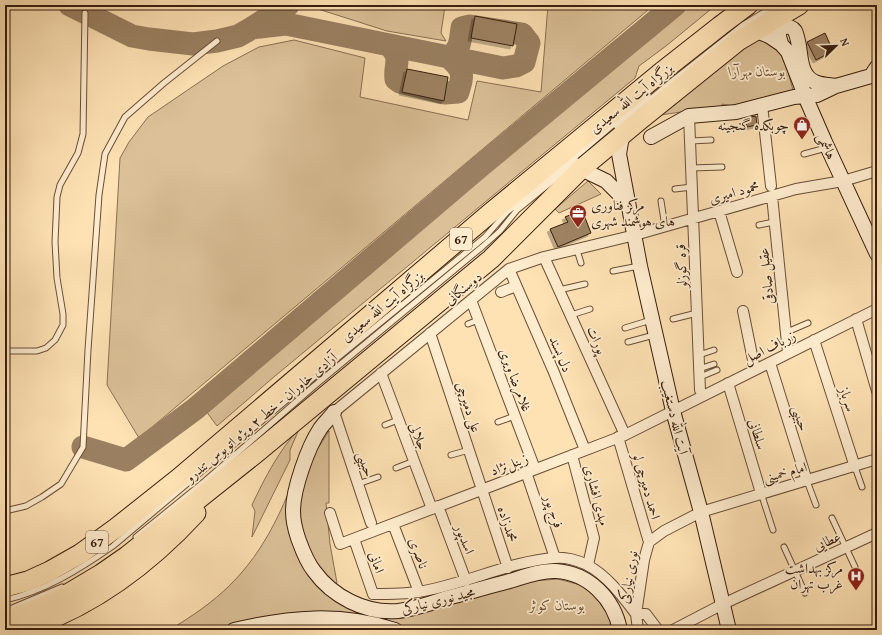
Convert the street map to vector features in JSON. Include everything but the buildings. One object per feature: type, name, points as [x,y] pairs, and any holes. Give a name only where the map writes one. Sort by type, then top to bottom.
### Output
[{"type":"highway","name":"بزرگراه آیت الله سعیدی","points":[[5,587],[28,581],[50,571],[80,554],[116,528],[185,473],[489,214],[659,74],[748,5]]},
{"type":"highway","name":"بزرگراه آیت الله سعیدی","points":[[236,470],[491,259],[581,169],[624,133],[733,45],[754,30],[799,5]]},
{"type":"highway","points":[[128,549],[236,470]]},
{"type":"highway","points":[[22,630],[69,612],[100,594],[136,569],[177,534],[236,470]]},
{"type":"highway","name":"67","points":[[5,619],[27,613],[59,599],[101,574],[128,549]]},
{"type":"main road","points":[[781,44],[779,35],[781,29],[790,27],[797,37],[802,68],[806,74],[814,82],[836,86]]},
{"type":"main road","name":"هاشمی","points":[[754,30],[769,36],[781,44],[788,52],[827,148],[877,254]]},
{"type":"main road","points":[[651,137],[689,116],[736,112],[805,95],[818,95],[836,86],[875,74]]},
{"type":"main road","name":"آیت الله دستغیب","points":[[624,133],[619,154],[640,266],[673,411],[701,512],[729,630]]},
{"type":"main road","points":[[581,169],[606,181],[628,203]]},
{"type":"main road","name":"مجید نوری نیارکی","points":[[334,412],[320,429],[311,446],[299,479],[293,510],[297,534],[306,559],[326,585],[342,597],[357,604],[369,608],[396,611],[416,608],[531,575],[556,571],[582,578],[592,584],[603,594],[613,609],[620,630]]},
{"type":"main road","name":"مجید نوری نیارکی","points":[[234,630],[304,618],[331,618],[360,621],[396,630]]},
{"type":"street","name":"عقیل صادقی","points":[[762,105],[788,353]]},
{"type":"street","name":"قره گوزلو","points":[[689,116],[700,390]]},
{"type":"street","name":"محمود امیری","points":[[635,235],[719,211],[771,191],[796,189],[843,181],[877,170]]},
{"type":"street","points":[[719,211],[737,272]]},
{"type":"street","name":"دوسنگانی","points":[[334,412],[509,269],[544,257],[635,235]]},
{"type":"street","name":"پورات","points":[[544,257],[621,436]]},
{"type":"street","name":"دل پسند","points":[[509,269],[585,450]]},
{"type":"street","points":[[501,292],[516,286]]},
{"type":"street","name":"غلامرضا ویری","points":[[471,300],[515,416],[530,471]]},
{"type":"street","name":"زرباف اصل","points":[[673,411],[877,309]]},
{"type":"street","points":[[743,311],[755,370]]},
{"type":"street","points":[[856,319],[877,391]]},
{"type":"street","name":"علی دمیرچی","points":[[430,333],[482,489]]},
{"type":"street","name":"سرباز","points":[[814,340],[855,467]]},
{"type":"street","name":"حبیبی","points":[[770,363],[807,481]]},
{"type":"street","name":"جلالی","points":[[381,373],[414,461],[435,508]]},
{"type":"street","name":"سلطانی","points":[[728,383],[761,493]]},
{"type":"street","name":"زینل‌نژاد","points":[[354,539],[621,436],[673,411]]},
{"type":"street","name":"حبیبی","points":[[334,412],[372,524]]},
{"type":"street","name":"احمد دمیرچی لو","points":[[621,436],[649,542]]},
{"type":"street","name":"مهدی افشاری","points":[[572,455],[594,538],[588,565]]},
{"type":"street","name":"امام خمینی","points":[[701,512],[761,493],[855,467],[877,459]]},
{"type":"street","name":"فرج پور","points":[[530,471],[555,558]]},
{"type":"street","name":"محمدزاده","points":[[482,489],[508,568]]},
{"type":"street","name":"اسدپور","points":[[435,508],[466,581]]},
{"type":"street","name":"نوری نیارکی","points":[[638,630],[636,614],[644,560],[649,542],[664,531],[701,512]]},
{"type":"street","points":[[330,513],[340,544],[354,539]]},
{"type":"street","name":"ناصری","points":[[394,524],[419,592]]},
{"type":"street","name":"عطایی","points":[[673,630],[723,604],[877,533]]},
{"type":"street","name":"امانی","points":[[354,539],[373,594],[419,592]]},
{"type":"street","points":[[419,592],[466,581],[533,562],[555,558],[571,559],[588,565],[605,578],[621,594],[636,614],[646,614],[658,630]]},
{"type":"lane","name":"آزادی خاوران - خط ۲ ویژه اتوبوس تندرو","points":[[5,600],[40,589],[66,576],[89,563],[113,546],[308,382],[485,237],[507,212],[655,89],[724,34],[769,5]]},
{"type":"lane","name":"آزادی خاوران - خط ۲ ویژه اتوبوس تندرو","points":[[128,549],[313,387],[482,247],[500,231],[517,210],[671,82],[743,25],[776,5]]},
{"type":"lane","points":[[5,351],[37,352],[46,348],[55,340],[62,325],[63,314],[57,278],[54,242],[57,197],[60,185],[78,153],[83,134],[85,13]]},
{"type":"lane","points":[[5,511],[26,506],[61,484],[84,448],[88,350],[99,195],[105,154],[125,117],[164,82],[217,41]]},
{"type":"lane","points":[[690,142],[712,140]]},
{"type":"lane","points":[[804,154],[827,148]]},
{"type":"lane","points":[[692,168],[722,167]]},
{"type":"lane","points":[[675,189],[692,187]]},
{"type":"lane","points":[[662,201],[664,227]]},
{"type":"lane","points":[[759,225],[774,222]]},
{"type":"lane","points":[[577,250],[581,263]]},
{"type":"lane","points":[[613,271],[640,266]]},
{"type":"lane","points":[[559,290],[585,284]]},
{"type":"lane","points":[[570,315],[590,309]]},
{"type":"lane","points":[[673,319],[697,313]]},
{"type":"lane","points":[[468,324],[478,320]]},
{"type":"lane","points":[[625,328],[652,320]]},
{"type":"lane","points":[[787,332],[808,323]]},
{"type":"lane","points":[[628,342],[655,335]]},
{"type":"lane","points":[[699,355],[714,350]]},
{"type":"lane","points":[[700,373],[714,364]]},
{"type":"lane","points":[[700,373],[717,370]]},
{"type":"lane","points":[[498,422],[515,416]]},
{"type":"lane","points":[[385,425],[398,420]]},
{"type":"lane","points":[[451,455],[469,450]]},
{"type":"lane","points":[[396,468],[414,461]]},
{"type":"lane","points":[[855,467],[862,487]]},
{"type":"lane","points":[[358,484],[378,477]]},
{"type":"lane","points":[[807,481],[816,505]]},
{"type":"lane","points":[[761,493],[773,530]]},
{"type":"lane","points":[[832,518],[855,567]]},
{"type":"lane","points":[[784,547],[805,594]]},
{"type":"lane","points":[[5,610],[32,600],[66,584]]},
{"type":"green space","points":[[325,5],[447,5],[445,6],[441,33],[446,41],[387,31],[318,9]]},
{"type":"green space","points":[[548,5],[654,5],[139,438],[107,385],[120,158],[129,142],[148,117],[223,66],[259,47],[294,40],[365,58],[360,97],[468,120],[477,81],[541,92]]},
{"type":"green space","points":[[689,5],[716,5],[639,66],[635,78],[275,376],[217,426],[203,407],[342,290],[501,161]]},
{"type":"green space","name":"بوستان مهرآرا","points":[[756,40],[773,45],[779,51],[786,65],[793,90],[732,106],[722,104],[722,108],[707,108],[654,116],[749,41]]},
{"type":"green space","points":[[588,181],[601,194],[559,213],[555,209]]},
{"type":"green space","points":[[300,427],[290,450],[290,460],[252,537],[255,511],[252,505],[273,464],[285,445]]},
{"type":"green space","points":[[329,431],[329,503],[326,503],[330,544],[337,583],[333,585],[322,576],[300,530],[299,496],[313,456]]},
{"type":"green space","name":"بوستان کوثر","points":[[293,482],[302,563],[368,613],[532,581],[558,579],[581,585],[588,590],[605,607],[615,630],[408,630],[401,627],[266,618],[211,630],[169,630],[202,609],[230,585],[242,572],[264,542],[279,514]]},
{"type":"taxiway","points":[[70,5],[132,36],[193,44],[217,41],[238,36],[288,5]]},
{"type":"taxiway","points":[[83,447],[126,460],[195,409],[478,168],[675,5]]},
{"type":"taxiway","points":[[252,28],[286,24],[503,68],[516,66],[524,62],[529,43],[522,34],[470,26],[462,28],[458,48],[449,57],[454,61],[460,69],[460,86],[458,92],[445,93],[400,82],[396,79],[397,58],[396,54],[389,45]]},
{"type":"place","name":"چوبکده گنجینه","points":[[802,140]]},
{"type":"place","name":"مرکز فناوری های هوشمند شهری","points":[[578,228]]},
{"type":"place","name":"مرکز بهداشت غرب تهران","points":[[856,591]]}]
